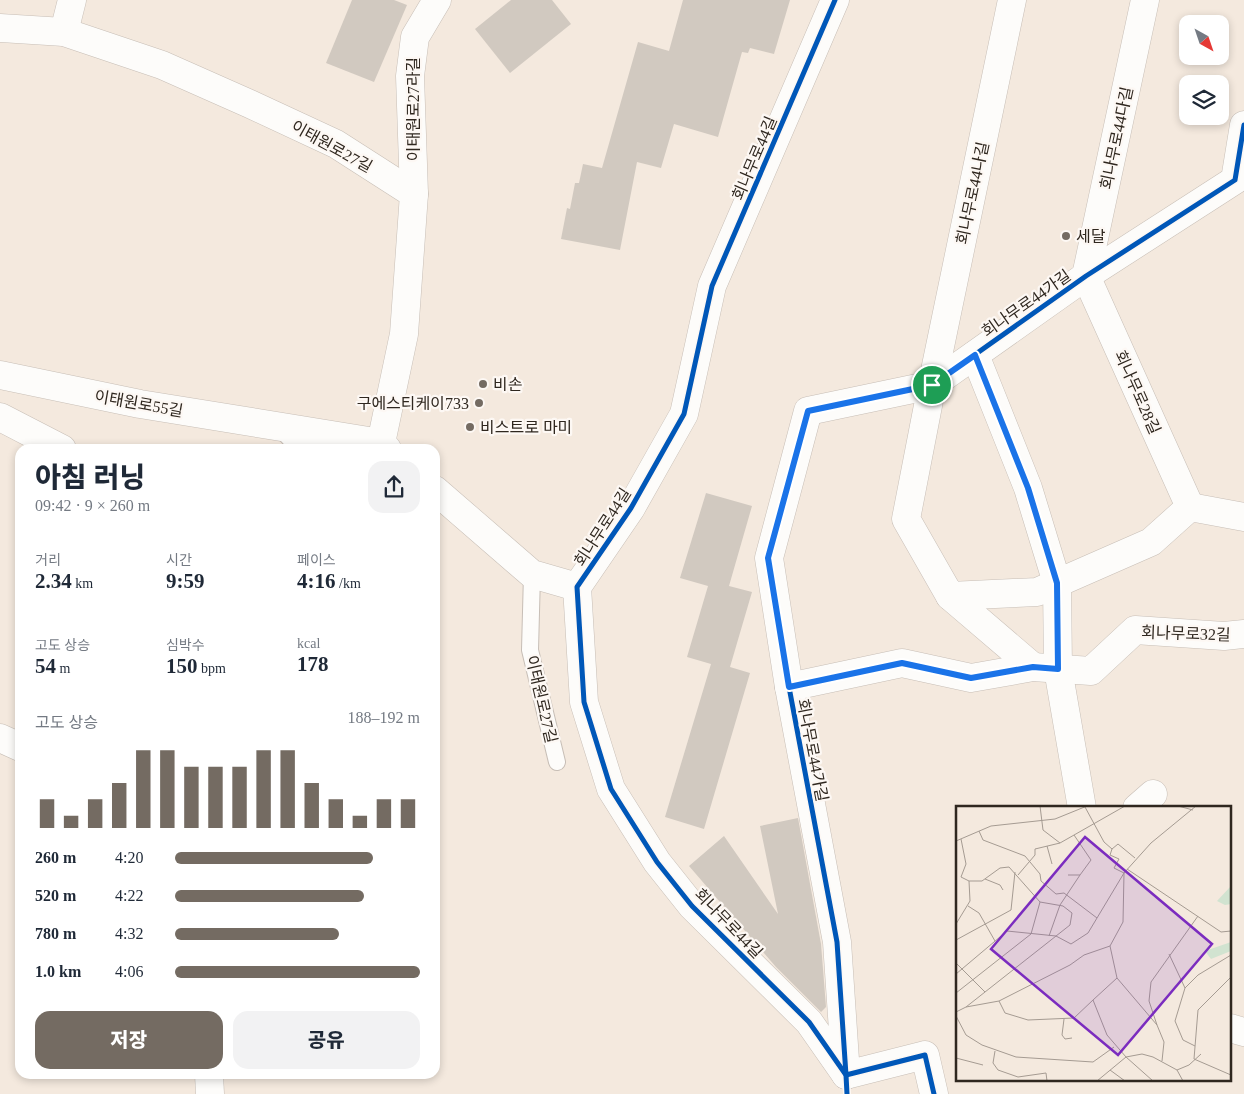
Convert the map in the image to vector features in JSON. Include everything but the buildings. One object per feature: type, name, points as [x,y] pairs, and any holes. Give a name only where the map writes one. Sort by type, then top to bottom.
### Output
[{"type":"street","points":[[64,32],[72,0]]},
{"type":"street","name":"이태원로27라길","points":[[414,194],[410,76],[414,37],[437,0]]},
{"type":"street","name":"회나무로44길","points":[[835,0],[712,286],[684,414],[631,508],[578,587],[584,702],[611,789],[658,862],[692,906],[810,1022],[847,1085]]},
{"type":"street","name":"회나무로44나길","points":[[932,385],[1012,0]]},
{"type":"street","name":"회나무로44다길","points":[[1086,276],[1145,0]]},
{"type":"street","name":"이태원로27길","points":[[0,28],[64,32],[162,65],[336,144],[414,194]]},
{"type":"street","name":"회나무로44가길","points":[[847,1085],[837,942],[789,687],[768,558],[808,411],[932,385],[1086,276],[1234,180],[1244,125]]},
{"type":"street","points":[[384,444],[404,334],[414,194]]},
{"type":"street","name":"회나무로28길","points":[[1086,276],[1190,507]]},
{"type":"street","points":[[975,355],[1028,488],[1057,583],[1045,668],[1081,806]]},
{"type":"street","name":"이태원로55길","points":[[0,375],[140,404],[278,426],[373,444]]},
{"type":"street","points":[[932,385],[906,519],[950,596],[1045,668]]},
{"type":"street","points":[[0,417],[52,444]]},
{"type":"street","points":[[440,494],[532,574],[578,587]]},
{"type":"street","points":[[950,596],[1037,592],[1151,542],[1190,507],[1244,517]]},
{"type":"street","name":"회나무로32길","points":[[789,687],[902,663],[971,678],[1045,668],[1091,672],[1135,630],[1224,636],[1244,634]]},
{"type":"street","points":[[0,738],[15,745]]},
{"type":"street","points":[[847,1085],[925,1055],[934,1094]]},
{"type":"street","points":[[209,1079],[210,1094]]},
{"type":"lane","points":[[278,426],[294,444]]},
{"type":"lane","name":"이태원로27길","points":[[532,574],[530,650],[557,762]]},
{"type":"cycle path","points":[[835,0],[712,286],[684,414],[631,508],[577,587],[584,702],[611,789],[657,862],[692,906],[809,1022],[846,1075],[847,1094]]},
{"type":"cycle path","points":[[934,1094],[925,1055],[846,1075],[837,942],[789,687],[769,558],[808,411],[932,385],[1086,276],[1235,180],[1244,125]]},
{"type":"place","name":"세달","points":[[1066,236]]},
{"type":"place","name":"비손","points":[[483,384]]},
{"type":"place","name":"구에스티케이733","points":[[479,403]]},
{"type":"place","name":"비스트로 마미","points":[[470,427]]},
{"type":"route","points":[[975,355],[1028,488],[1057,583],[1058,669],[1033,667],[971,678],[902,663],[789,687],[768,558],[808,411],[932,385],[975,355]]}]
